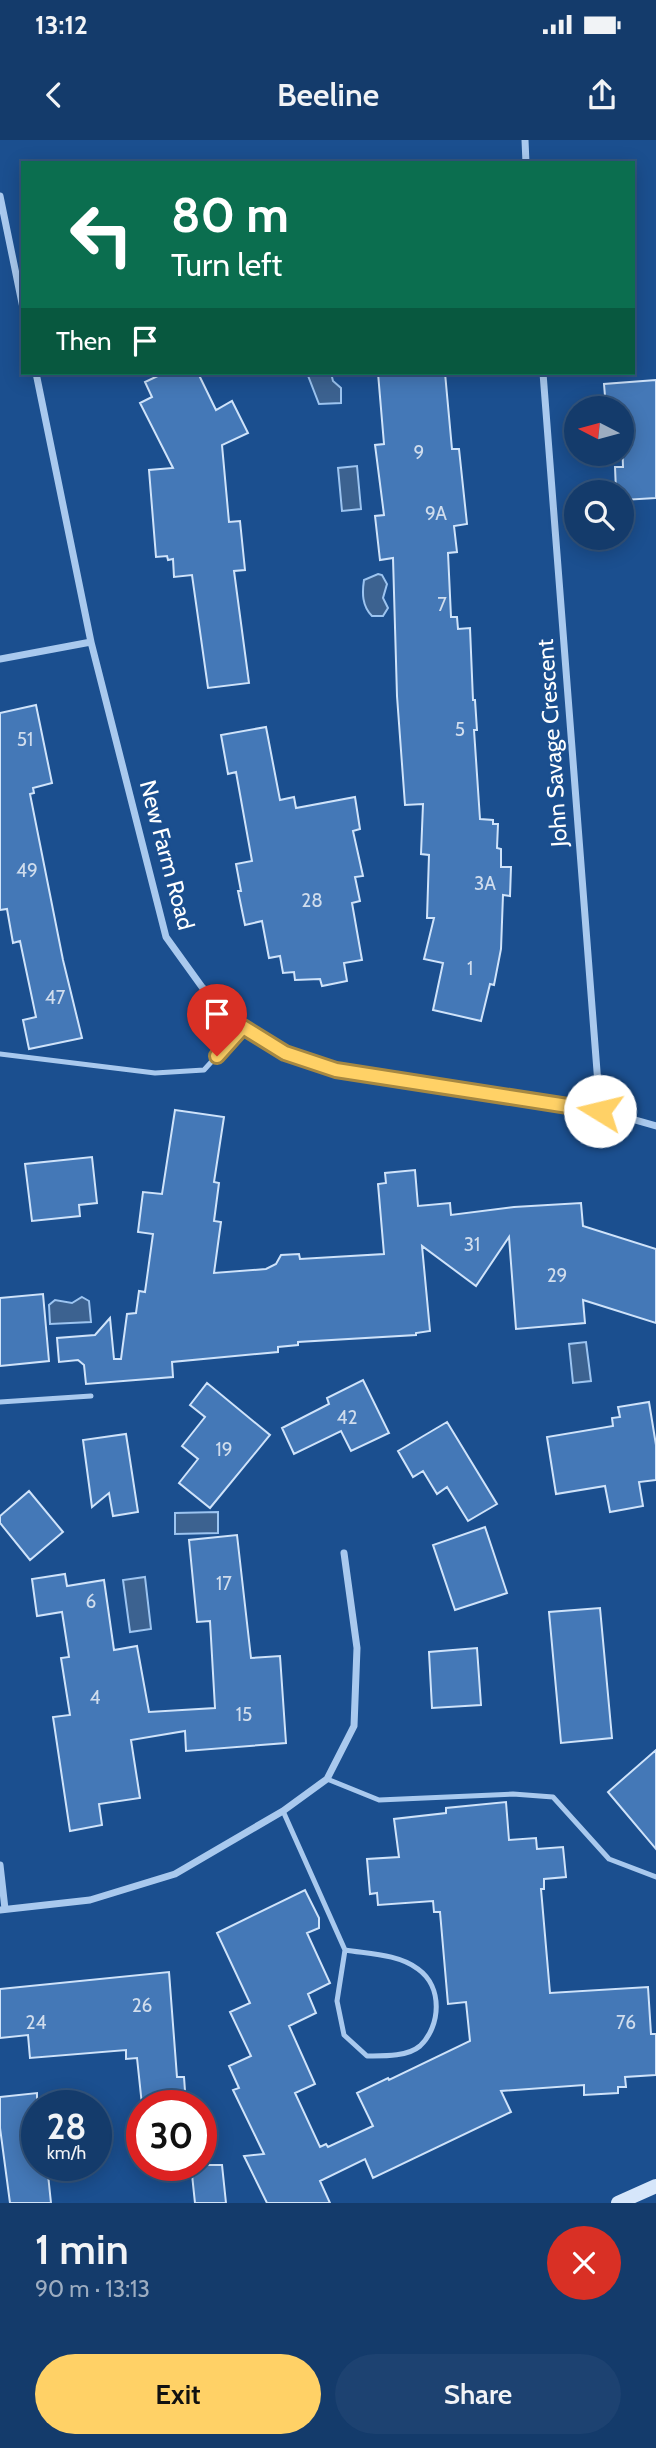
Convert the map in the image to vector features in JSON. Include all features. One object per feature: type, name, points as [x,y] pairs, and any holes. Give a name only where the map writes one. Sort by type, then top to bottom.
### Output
[{"type":"main road","points":[[618,2203],[656,2186]]},
{"type":"street","points":[[524,140],[526,161]]},
{"type":"street","points":[[0,196],[21,298]]},
{"type":"street","name":"New Farm Road","points":[[36,375],[91,642],[166,937],[202,987],[243,1027],[285,1053],[336,1070],[600,1111],[656,1126]]},
{"type":"street","name":"John Savage Crescent","points":[[543,375],[600,1111]]},
{"type":"street","points":[[0,659],[91,642]]},
{"type":"street","points":[[0,1866],[2,1910],[90,1900],[175,1874],[283,1811],[327,1779],[354,1726],[357,1648],[344,1553]]},
{"type":"lane","points":[[0,1054],[155,1073],[204,1070],[243,1027]]},
{"type":"lane","points":[[0,1402],[91,1396]]},
{"type":"lane","points":[[327,1779],[379,1800],[513,1794],[553,1797],[609,1859],[656,1877]]},
{"type":"lane","points":[[283,1811],[345,1950],[337,2001],[344,2035],[367,2056],[392,2056],[418,2047],[435,2024],[436,1992],[419,1970],[397,1958],[345,1950]]},
{"type":"water","points":[[308,375],[332,375],[333,381],[341,388],[341,403],[319,404]]},
{"type":"water","points":[[357,466],[361,509],[342,511],[338,468]]},
{"type":"water","points":[[382,575],[387,584],[383,598],[388,608],[383,616],[372,616],[364,599],[364,580]]},
{"type":"water","points":[[82,1297],[89,1301],[91,1322],[50,1324],[49,1305],[55,1300],[72,1303]]},
{"type":"water","points":[[586,1342],[591,1381],[573,1383],[569,1344]]},
{"type":"water","points":[[218,1512],[218,1533],[175,1534],[175,1513]]},
{"type":"water","points":[[145,1577],[151,1629],[130,1632],[123,1580]]},
{"type":"building","points":[[160,375],[199,375],[216,410],[232,401],[248,433],[222,445],[229,522],[240,521],[245,570],[234,571],[249,683],[208,688],[192,575],[174,577],[173,559],[168,560],[167,556],[156,557],[149,470],[173,468],[140,403],[152,397],[145,382]]},
{"type":"building","points":[[378,375],[445,375],[452,449],[459,449],[467,524],[454,526],[457,552],[448,553],[451,617],[457,617],[458,629],[470,628],[480,819],[493,820],[493,824],[498,824],[497,848],[501,849],[501,867],[511,867],[510,896],[503,895],[501,949],[494,985],[490,984],[481,1021],[433,1010],[443,963],[424,959],[434,918],[427,918],[429,855],[421,854],[423,804],[405,805],[397,696],[393,558],[380,560],[375,516],[384,515],[375,445],[384,444]]},
{"type":"building","points":[[656,380],[656,498],[634,499],[634,480],[616,480],[615,467],[634,466],[634,396],[605,396],[604,384]]},
{"type":"building","points":[[36,705],[52,783],[33,788],[34,793],[30,794],[63,960],[82,1038],[29,1049],[23,1020],[36,1017],[20,941],[13,943],[7,909],[0,910],[0,713]]},
{"type":"building","points":[[266,727],[280,800],[294,797],[296,808],[355,797],[360,829],[353,831],[363,876],[355,877],[360,901],[352,903],[362,960],[344,963],[347,981],[322,986],[320,979],[295,980],[294,972],[283,973],[280,956],[269,958],[262,921],[245,925],[236,864],[252,861],[236,772],[228,774],[221,735]]},
{"type":"building","points":[[175,1110],[224,1117],[214,1182],[219,1183],[214,1221],[221,1222],[214,1273],[266,1269],[276,1264],[281,1255],[299,1254],[300,1259],[384,1254],[378,1184],[386,1183],[385,1173],[415,1170],[418,1206],[450,1203],[451,1215],[514,1207],[581,1203],[583,1226],[656,1249],[656,1323],[583,1300],[585,1323],[516,1329],[509,1237],[476,1286],[422,1246],[430,1331],[416,1335],[298,1342],[298,1345],[278,1347],[278,1352],[172,1362],[173,1377],[86,1384],[84,1365],[78,1360],[59,1362],[57,1338],[95,1335],[110,1318],[114,1359],[121,1359],[127,1314],[136,1313],[139,1291],[145,1292],[153,1234],[138,1232],[143,1192],[162,1194]]},
{"type":"building","points":[[92,1157],[97,1203],[79,1205],[80,1216],[32,1221],[25,1164]]},
{"type":"building","points":[[43,1294],[49,1361],[0,1366],[0,1298]]},
{"type":"building","points":[[363,1380],[389,1433],[351,1451],[341,1431],[294,1454],[282,1428],[329,1404],[327,1398]]},
{"type":"building","points":[[207,1383],[270,1435],[210,1508],[179,1483],[198,1459],[182,1446],[205,1417],[190,1405]]},
{"type":"building","points":[[649,1402],[656,1445],[656,1480],[639,1482],[643,1506],[610,1512],[605,1486],[556,1494],[547,1437],[613,1426],[612,1418],[620,1417],[618,1407]]},
{"type":"building","points":[[447,1422],[497,1504],[468,1521],[447,1487],[437,1494],[423,1471],[413,1477],[398,1451]]},
{"type":"building","points":[[126,1434],[138,1512],[113,1516],[109,1493],[92,1507],[83,1440]]},
{"type":"building","points":[[29,1491],[63,1532],[30,1560],[0,1523],[0,1516]]},
{"type":"building","points":[[485,1527],[507,1593],[455,1610],[433,1545]]},
{"type":"building","points":[[237,1535],[251,1658],[280,1656],[286,1743],[186,1751],[185,1731],[131,1740],[140,1798],[99,1804],[102,1825],[70,1831],[53,1717],[70,1715],[61,1658],[69,1657],[62,1612],[37,1616],[32,1579],[65,1574],[67,1586],[104,1580],[114,1650],[137,1646],[149,1712],[215,1708],[210,1621],[197,1622],[189,1540]]},
{"type":"building","points":[[600,1608],[612,1738],[561,1743],[549,1612]]},
{"type":"building","points":[[477,1648],[481,1705],[432,1708],[429,1652]]},
{"type":"building","points":[[656,1750],[656,1849],[608,1792]]},
{"type":"building","points":[[506,1802],[509,1840],[536,1838],[537,1849],[563,1847],[566,1877],[544,1879],[544,1889],[541,1889],[550,1993],[648,1987],[651,2034],[656,2034],[656,2075],[625,2077],[626,2087],[618,2087],[618,2093],[584,2095],[584,2085],[501,2091],[511,2112],[373,2178],[365,2159],[320,2181],[330,2203],[267,2203],[244,2156],[264,2154],[233,2090],[239,2088],[229,2066],[251,2056],[230,2012],[250,2003],[217,1933],[305,1890],[319,1918],[319,1928],[307,1933],[330,1983],[308,1994],[316,2013],[289,2026],[315,2084],[295,2093],[320,2147],[326,2144],[328,2147],[373,2126],[357,2093],[470,2041],[466,2002],[448,2004],[440,1912],[434,1912],[433,1901],[378,1905],[377,1893],[370,1894],[367,1859],[399,1857],[394,1819],[446,1813],[446,1808]]},
{"type":"building","points":[[169,1972],[177,2077],[184,2077],[185,2090],[140,2090],[137,2058],[126,2059],[126,2050],[30,2058],[28,2035],[0,2038],[0,1989]]},
{"type":"building","points":[[21,2095],[21,2181],[49,2181],[51,2203],[10,2203],[0,2128],[0,2097]]},
{"type":"building","points":[[217,2165],[222,2165],[226,2203],[195,2203],[193,2181],[217,2181]]},
{"type":"route","points":[[217,1056],[243,1027],[285,1053],[336,1070],[600,1111]]}]
